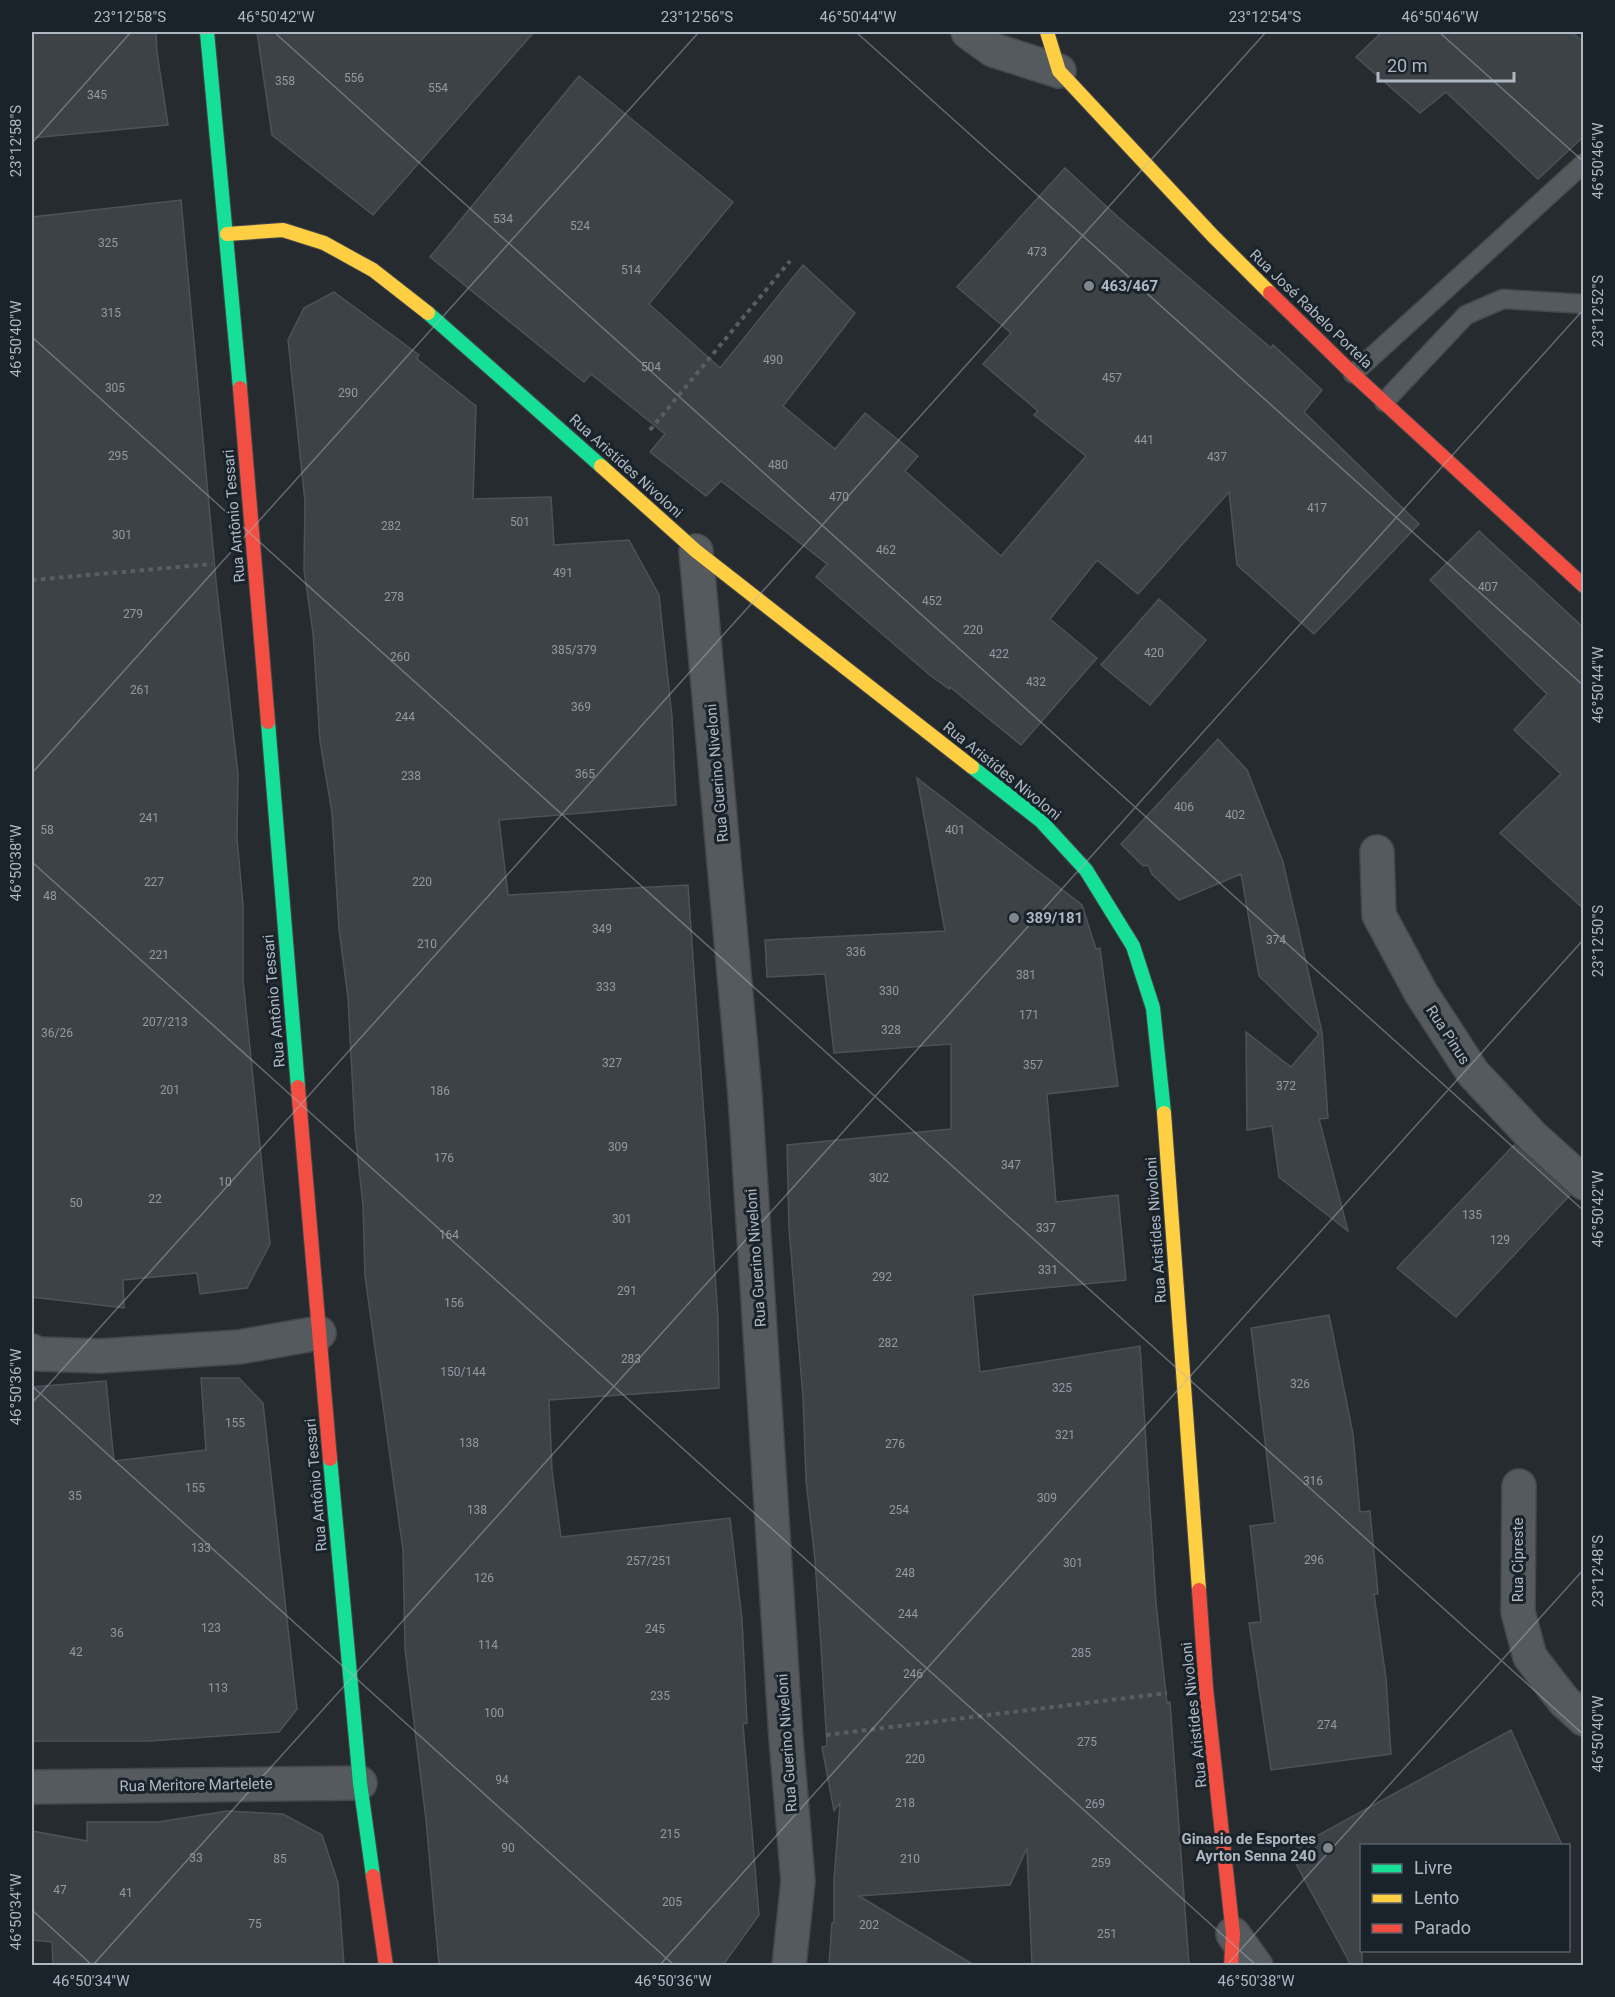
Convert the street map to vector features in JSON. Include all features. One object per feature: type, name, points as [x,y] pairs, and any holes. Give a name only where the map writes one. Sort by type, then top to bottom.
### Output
[{"type":"street","name":"Rua Antônio Tessari","points":[[207,32],[227,234],[319,1333],[360,1783],[386,1965]]},
{"type":"street","points":[[968,32],[993,50],[1059,71]]},
{"type":"street","name":"Rua José Rabelo Portela","points":[[1047,32],[1059,71],[1213,236],[1353,374],[1584,586]]},
{"type":"street","name":"Rua Aristídes Nivoloni","points":[[227,234],[283,230],[324,243],[373,270],[438,321],[696,551],[1041,821],[1086,870],[1133,946],[1153,1008],[1165,1120],[1206,1688],[1232,1950]]},
{"type":"street","name":"Rua Guerino Niveloni","points":[[696,551],[746,1095],[786,1739],[798,1881],[789,1965]]},
{"type":"street","name":"Rua Pinus","points":[[1377,852],[1378,915],[1421,993],[1473,1073],[1532,1136],[1584,1183]]},
{"type":"street","points":[[32,1352],[89,1356],[122,1355],[239,1347],[319,1333]]},
{"type":"street","name":"Rua Cipreste","points":[[1518,1486],[1518,1612],[1530,1657],[1564,1701],[1584,1719]]},
{"type":"street","name":"Rua Meritore Martelete","points":[[32,1787],[360,1783]]},
{"type":"street","points":[[1232,1950],[1256,1965]]},
{"type":"lane","points":[[1353,374],[1584,163]]},
{"type":"lane","points":[[1384,402],[1466,315],[1503,298],[1584,304]]},
{"type":"path","points":[[650,430],[790,261]]},
{"type":"path","points":[[32,580],[212,564]]},
{"type":"path","points":[[786,1739],[1206,1688]]},
{"type":"building","points":[[32,32],[156,32],[168,125],[32,138]]},
{"type":"building","points":[[257,32],[534,32],[373,215],[272,135]]},
{"type":"building","points":[[1382,32],[1571,32],[1584,42],[1584,136],[1538,179],[1446,92],[1420,113],[1356,57]]},
{"type":"building","points":[[579,76],[733,202],[649,304],[720,368],[803,265],[855,313],[783,406],[835,449],[865,413],[918,456],[905,471],[1001,556],[1086,456],[1034,415],[1038,411],[983,364],[1011,333],[957,287],[1065,168],[1118,217],[1271,348],[1273,345],[1322,390],[1304,412],[1419,524],[1314,634],[1237,565],[1229,492],[1138,594],[1097,560],[1050,619],[1097,658],[1021,745],[950,687],[949,689],[931,676],[816,577],[827,564],[721,481],[706,496],[650,452],[665,434],[591,374],[584,382],[430,257]]},
{"type":"building","points":[[181,200],[216,581],[238,774],[237,838],[243,905],[243,980],[270,1244],[247,1288],[200,1294],[197,1273],[123,1280],[124,1308],[32,1297],[32,217]]},
{"type":"building","points":[[334,292],[419,355],[417,359],[476,406],[473,499],[551,497],[554,545],[629,540],[659,595],[672,717],[676,805],[499,820],[508,895],[688,885],[718,1317],[719,1388],[549,1400],[552,1471],[561,1537],[730,1518],[742,1619],[747,1723],[743,1724],[759,1915],[723,1965],[439,1965],[426,1820],[405,1649],[403,1550],[365,1276],[363,1206],[355,1130],[348,998],[339,929],[332,813],[320,741],[313,633],[304,570],[305,502],[288,340],[304,308]]},
{"type":"building","points":[[1479,531],[1584,628],[1584,909],[1500,833],[1561,774],[1514,730],[1547,694],[1430,580]]},
{"type":"building","points":[[1159,599],[1206,640],[1150,705],[1101,665]]},
{"type":"building","points":[[1218,739],[1247,770],[1283,862],[1322,1032],[1328,1118],[1319,1119],[1348,1231],[1279,1177],[1272,1126],[1247,1130],[1246,1032],[1291,1067],[1319,1034],[1259,976],[1241,874],[1179,900],[1152,874],[1148,865],[1143,866],[1121,844]]},
{"type":"building","points":[[917,778],[1082,905],[1096,949],[1100,948],[1118,1086],[1047,1094],[1056,1202],[1118,1195],[1126,1280],[973,1295],[980,1372],[1140,1346],[1156,1603],[1167,1703],[1170,1702],[1189,1965],[1032,1965],[1027,1848],[1010,1885],[859,1896],[974,1965],[829,1965],[832,1923],[834,1922],[834,1880],[840,1803],[834,1811],[822,1747],[827,1746],[789,1228],[787,1145],[951,1129],[951,1044],[834,1053],[825,974],[767,977],[765,940],[945,931]]},
{"type":"building","points":[[1514,1145],[1570,1195],[1456,1317],[1397,1268]]},
{"type":"building","points":[[1329,1315],[1353,1434],[1360,1512],[1370,1511],[1378,1594],[1374,1594],[1386,1678],[1391,1754],[1271,1770],[1249,1623],[1261,1622],[1250,1526],[1275,1523],[1251,1328]]},
{"type":"building","points":[[201,1378],[239,1378],[263,1403],[297,1709],[279,1732],[150,1741],[32,1741],[32,1387],[106,1381],[114,1461],[206,1450]]},
{"type":"building","name":"Ginasio de Esportes Ayrton Senna 240","points":[[1511,1730],[1562,1844],[1360,1844],[1362,1965],[1351,1965],[1289,1851]]},
{"type":"building","points":[[227,1811],[283,1814],[322,1835],[338,1883],[344,1965],[53,1965],[52,1942],[32,1940],[32,1831],[87,1841],[87,1822],[158,1822]]},
{"type":"traffic: fast","points":[[207,32],[240,388]]},
{"type":"traffic: fast","points":[[428,313],[601,466]]},
{"type":"traffic: fast","points":[[268,722],[298,1087]]},
{"type":"traffic: fast","points":[[972,767],[1041,821],[1086,870],[1133,946],[1153,1008],[1164,1113]]},
{"type":"traffic: fast","points":[[330,1459],[360,1783],[373,1876]]},
{"type":"traffic: slow","points":[[1047,32],[1059,71],[1213,236],[1270,293]]},
{"type":"traffic: slow","points":[[227,234],[283,230],[324,243],[373,270],[428,313]]},
{"type":"traffic: slow","points":[[601,466],[696,551],[972,767]]},
{"type":"traffic: slow","points":[[1164,1113],[1199,1590]]},
{"type":"traffic: jam","points":[[1270,293],[1353,374],[1584,586]]},
{"type":"traffic: jam","points":[[240,388],[268,722]]},
{"type":"traffic: jam","points":[[298,1087],[330,1459]]},
{"type":"traffic: jam","points":[[1199,1590],[1206,1688],[1233,1934],[1231,1966]]},
{"type":"traffic: jam","points":[[373,1876],[386,1966]]},
{"type":"place","name":"463/467","points":[[1089,286]]},
{"type":"place","name":"389/181","points":[[1014,918]]},
{"type":"place","name":"Ginasio de Esportes Ayrton Senna 240","points":[[1328,1848]]}]
